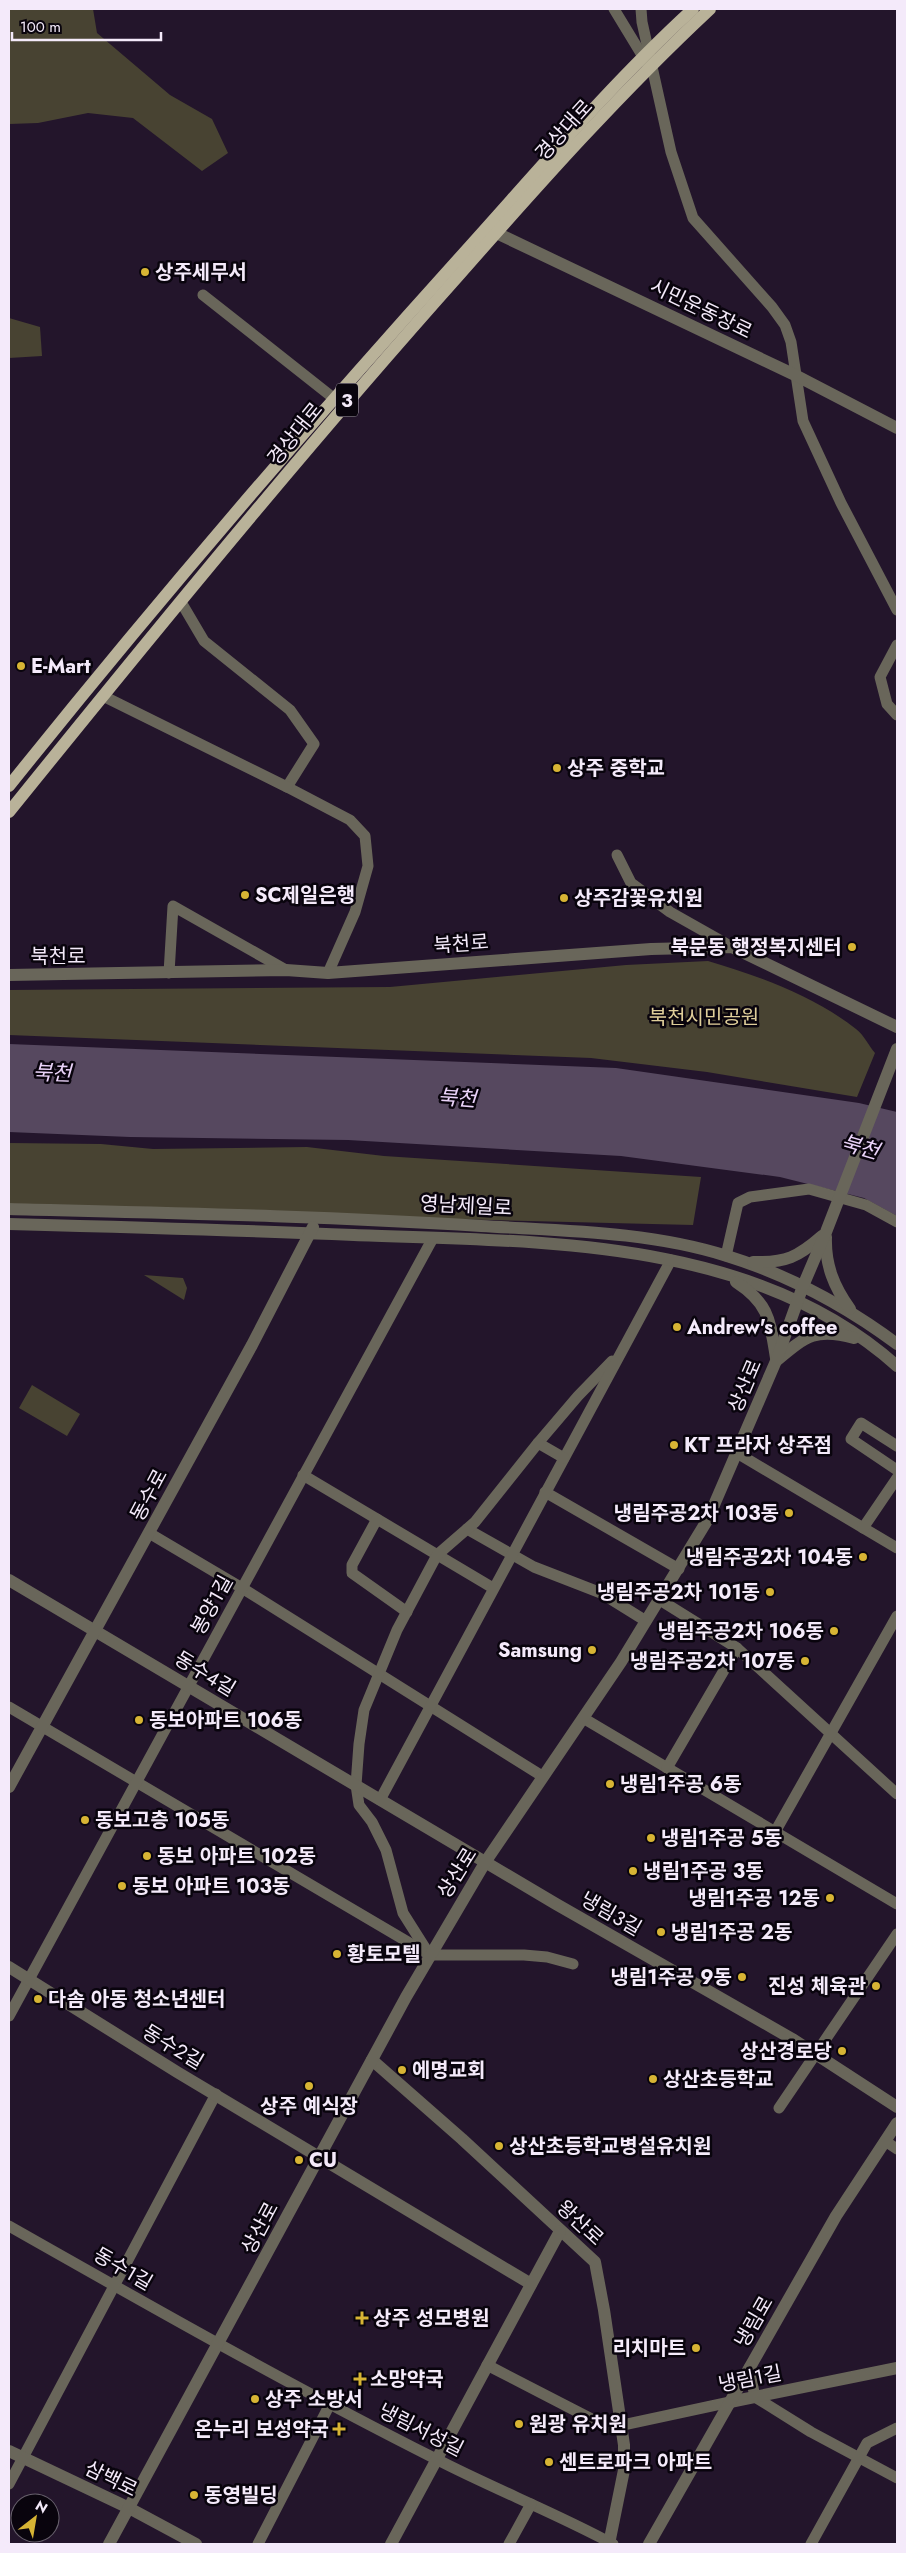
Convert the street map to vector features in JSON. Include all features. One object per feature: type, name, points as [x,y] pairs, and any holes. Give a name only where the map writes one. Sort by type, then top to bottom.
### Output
[{"type":"main road","name":"경상대로","points":[[9,786],[81,696],[338,402],[693,9]]},
{"type":"main road","name":"경상대로","points":[[648,59],[710,9]]},
{"type":"main road","name":"경상대로","points":[[9,812],[181,602],[338,402]]},
{"type":"street","points":[[614,9],[648,59]]},
{"type":"street","points":[[641,9],[648,59],[671,152],[693,218],[772,307],[785,325],[791,342],[803,422],[841,503],[897,610]]},
{"type":"street","name":"시민운동장로","points":[[492,230],[795,375],[897,428]]},
{"type":"street","points":[[203,295],[338,402]]},
{"type":"street","points":[[181,602],[204,641],[290,710],[314,744],[288,787]]},
{"type":"street","points":[[897,645],[880,677],[888,704],[897,715]]},
{"type":"street","points":[[103,696],[288,787],[350,820],[365,836],[368,866],[355,912],[328,973]]},
{"type":"street","points":[[617,855],[631,883],[670,912],[732,947]]},
{"type":"street","points":[[169,973],[173,906],[286,970]]},
{"type":"street","name":"북천로","points":[[9,975],[286,970],[328,973],[650,949],[732,947],[897,1027]]},
{"type":"street","name":"상산로","points":[[109,2544],[430,1955],[486,1861],[646,1622],[708,1519],[776,1361],[803,1286],[897,1050]]},
{"type":"street","points":[[726,1256],[738,1203],[750,1197],[809,1189],[866,1205],[897,1222]]},
{"type":"street","name":"영남제일로","points":[[9,1209],[317,1217],[610,1233],[683,1244],[744,1262],[803,1286],[851,1311],[897,1344]]},
{"type":"street","name":"동수로","points":[[9,1787],[252,1345],[317,1217]]},
{"type":"street","name":"영남제일로","points":[[9,1224],[433,1238],[609,1250],[671,1260],[720,1271],[798,1300],[866,1341],[897,1366]]},
{"type":"street","points":[[744,1262],[776,1263],[791,1259],[828,1227]]},
{"type":"street","points":[[828,1227],[825,1252],[831,1276],[836,1290],[851,1311]]},
{"type":"street","name":"봉양1길","points":[[9,2016],[433,1238]]},
{"type":"street","points":[[380,1800],[671,1260]]},
{"type":"street","points":[[720,1271],[759,1300],[770,1324],[776,1361]]},
{"type":"street","points":[[776,1361],[804,1338],[819,1334],[837,1333],[866,1341]]},
{"type":"street","points":[[430,1955],[403,1913],[386,1850],[372,1822],[359,1805],[356,1785],[364,1710],[378,1674],[407,1612],[437,1555],[475,1522],[578,1396],[623,1349]]},
{"type":"street","points":[[897,1446],[861,1423],[851,1439],[897,1470]]},
{"type":"street","points":[[538,1444],[564,1458]]},
{"type":"street","points":[[737,1453],[897,1548]]},
{"type":"street","points":[[304,1476],[493,1588]]},
{"type":"street","points":[[863,1528],[897,1478]]},
{"type":"street","points":[[545,1492],[679,1569]]},
{"type":"street","points":[[377,1519],[352,1565],[352,1573],[407,1612]]},
{"type":"street","points":[[467,1529],[534,1566],[600,1594],[646,1622]]},
{"type":"street","points":[[150,1533],[431,1705],[542,1776]]},
{"type":"street","name":"동수4길","points":[[9,1580],[486,1861]]},
{"type":"street","points":[[660,1600],[737,1648],[897,1794]]},
{"type":"street","points":[[775,1832],[897,1616]]},
{"type":"street","points":[[668,1768],[737,1648]]},
{"type":"street","points":[[9,1706],[430,1955],[524,1955],[547,1957],[573,1964]]},
{"type":"street","points":[[583,1718],[775,1832],[896,1901]]},
{"type":"street","name":"냉림3길","points":[[486,1861],[815,2054],[897,2107]]},
{"type":"street","points":[[779,2108],[897,1934]]},
{"type":"street","name":"동수2길","points":[[9,1967],[531,2284]]},
{"type":"street","name":"왕산로","points":[[372,2060],[462,2139],[595,2262],[604,2310],[615,2426],[624,2470],[611,2544]]},
{"type":"street","points":[[9,2484],[216,2094]]},
{"type":"street","name":"냉림로","points":[[649,2544],[836,2216],[897,2123]]},
{"type":"street","points":[[885,2142],[897,2149]]},
{"type":"street","name":"동수1길","points":[[9,2226],[218,2344]]},
{"type":"street","points":[[391,2544],[560,2231]]},
{"type":"street","name":"냉림서성길","points":[[218,2344],[437,2460],[611,2544]]},
{"type":"street","points":[[487,2365],[615,2426]]},
{"type":"street","points":[[750,2368],[755,2397],[812,2432],[897,2478]]},
{"type":"street","name":"냉림1길","points":[[615,2426],[897,2368]]},
{"type":"street","points":[[258,2544],[330,2404]]},
{"type":"street","points":[[811,2544],[867,2443],[897,2428]]},
{"type":"street","name":"삼백로","points":[[9,2451],[129,2508],[196,2544]]},
{"type":"street","points":[[509,2544],[531,2504]]},
{"type":"green space","points":[[9,9],[93,9],[97,33],[170,95],[212,119],[228,153],[202,171],[133,118],[88,113],[38,123],[9,124]]},
{"type":"green space","points":[[9,318],[40,327],[42,356],[9,358]]},
{"type":"green space","name":"북천시민공원","points":[[708,961],[747,973],[785,988],[840,1017],[859,1031],[875,1053],[857,1097],[707,1072],[591,1058],[9,1035],[9,990],[390,987],[626,965]]},
{"type":"green space","points":[[9,1143],[101,1144],[153,1149],[307,1147],[384,1156],[701,1177],[693,1225],[9,1208]]},
{"type":"green space","points":[[144,1275],[183,1278],[187,1288],[184,1300]]},
{"type":"green space","points":[[32,1385],[80,1414],[67,1436],[19,1408]]},
{"type":"water","name":"북천","points":[[9,1044],[616,1068],[859,1103],[897,1112],[897,1216],[864,1198],[780,1177],[621,1156],[348,1140],[130,1137],[9,1132]]},
{"type":"place","name":"상주세무서","points":[[145,272]]},
{"type":"place","name":"E-Mart","points":[[21,666]]},
{"type":"place","name":"상주 중학교","points":[[557,768]]},
{"type":"place","name":"SC제일은행","points":[[245,895]]},
{"type":"place","name":"상주감꽃유치원","points":[[564,898]]},
{"type":"place","name":"북문동 행정복지센터","points":[[852,947]]},
{"type":"place","name":"Andrew's coffee","points":[[677,1327]]},
{"type":"place","name":"KT 프라자 상주점","points":[[674,1445]]},
{"type":"place","name":"냉림주공2차 103동","points":[[789,1513]]},
{"type":"place","name":"냉림주공2차 104동","points":[[863,1557]]},
{"type":"place","name":"냉림주공2차 101동","points":[[770,1592]]},
{"type":"place","name":"냉림주공2차 106동","points":[[834,1631]]},
{"type":"place","name":"Samsung","points":[[592,1650]]},
{"type":"place","name":"냉림주공2차 107동","points":[[805,1661]]},
{"type":"place","name":"동보아파트 106동","points":[[139,1720]]},
{"type":"place","name":"냉림1주공 6동","points":[[610,1784]]},
{"type":"place","name":"동보고층 105동","points":[[85,1820]]},
{"type":"place","name":"냉림1주공 5동","points":[[651,1838]]},
{"type":"place","name":"동보 아파트 102동","points":[[147,1856]]},
{"type":"place","name":"냉림1주공 3동","points":[[633,1871]]},
{"type":"place","name":"동보 아파트 103동","points":[[122,1886]]},
{"type":"place","name":"냉림1주공 12동","points":[[830,1898]]},
{"type":"place","name":"냉림1주공 2동","points":[[661,1932]]},
{"type":"place","name":"황토모텔","points":[[337,1954]]},
{"type":"place","name":"냉림1주공 9동","points":[[742,1977]]},
{"type":"place","name":"진성 체육관","points":[[876,1986]]},
{"type":"place","name":"다솜 아동 청소년센터","points":[[38,1999]]},
{"type":"place","name":"상산경로당","points":[[842,2051]]},
{"type":"place","name":"에명교회","points":[[402,2070]]},
{"type":"place","name":"상산초등학교","points":[[653,2079]]},
{"type":"place","name":"상주 예식장","points":[[309,2086]]},
{"type":"place","name":"상산초등학교병설유치원","points":[[499,2146]]},
{"type":"place","name":"CU","points":[[299,2160]]},
{"type":"place","name":"상주 성모병원","points":[[362,2318]]},
{"type":"place","name":"리치마트","points":[[696,2348]]},
{"type":"place","name":"소망약국","points":[[360,2379]]},
{"type":"place","name":"상주 소방서","points":[[255,2399]]},
{"type":"place","name":"원광 유치원","points":[[519,2424]]},
{"type":"place","name":"온누리 보성약국","points":[[339,2429]]},
{"type":"place","name":"센트로파크 아파트","points":[[549,2462]]},
{"type":"place","name":"동영빌딩","points":[[194,2495]]}]
